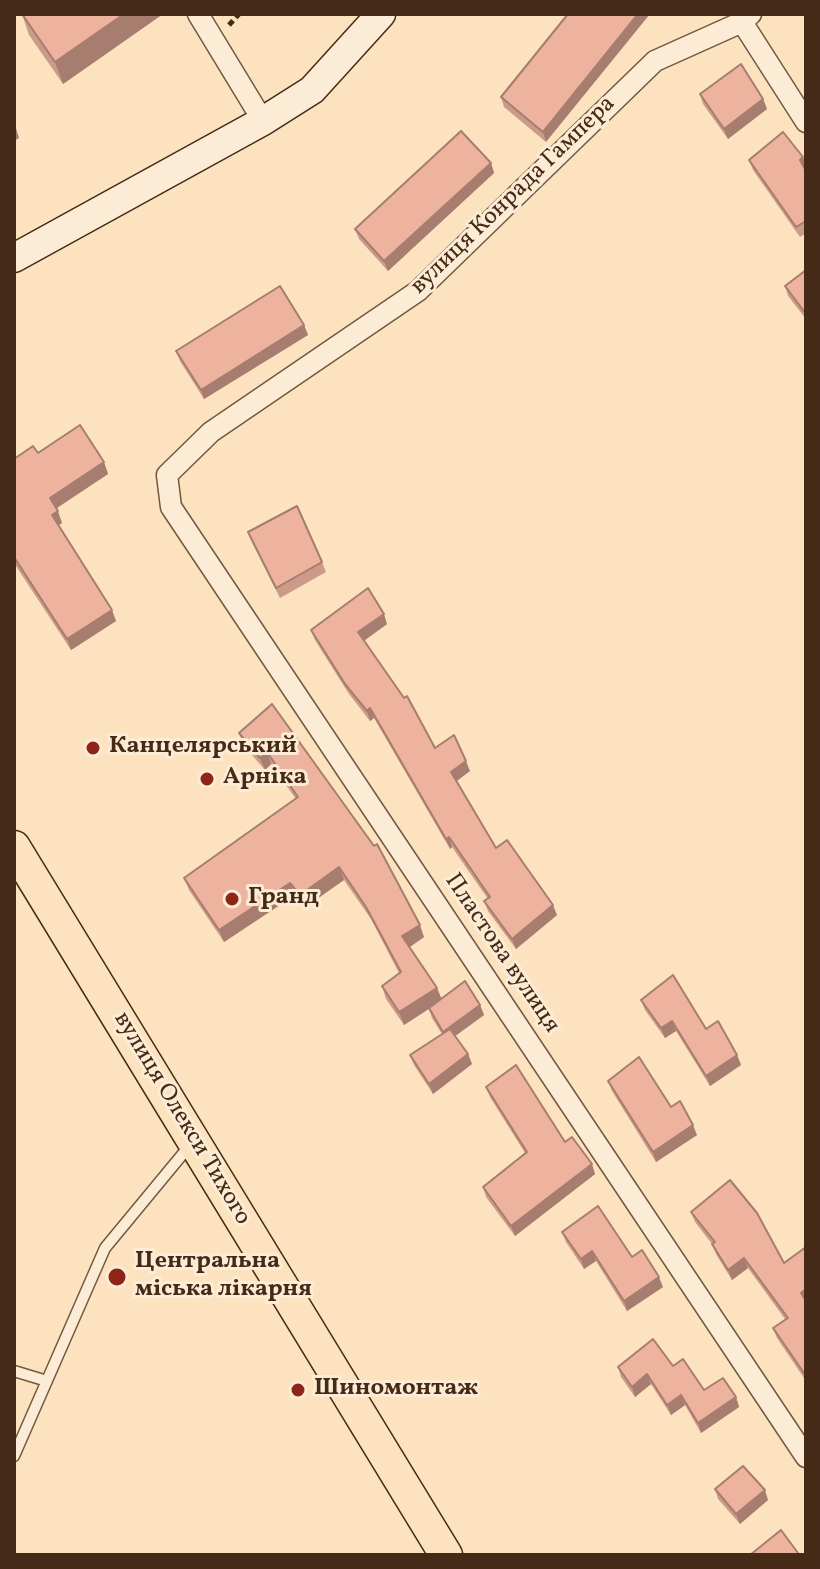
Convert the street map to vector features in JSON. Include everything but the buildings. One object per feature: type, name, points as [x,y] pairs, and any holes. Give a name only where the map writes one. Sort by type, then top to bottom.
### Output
[{"type":"main road","points":[[14,258],[263,121],[312,90],[381,14]]},
{"type":"main road","name":"вулиця Олекси Тихого","points":[[14,847],[446,1555]]},
{"type":"street","points":[[198,14],[263,121]]},
{"type":"street","points":[[747,18],[806,122]]},
{"type":"street","name":"вулиця Конрада Гампера","points":[[167,475],[211,432],[418,291],[655,61],[747,18]]},
{"type":"street","name":"Пластова вулиця","points":[[167,475],[171,507],[806,1457]]},
{"type":"lane","points":[[14,1456],[105,1248],[194,1140]]},
{"type":"lane","points":[[14,1371],[47,1381]]},
{"type":"place","name":"Канцелярський","points":[[93,748]]},
{"type":"place","name":"Арніка","points":[[207,779]]},
{"type":"place","name":"Гранд","points":[[232,899]]},
{"type":"place","name":"Центральна міська лікарня","points":[[117,1277]]},
{"type":"place","name":"Шиномонтаж","points":[[298,1390]]}]
